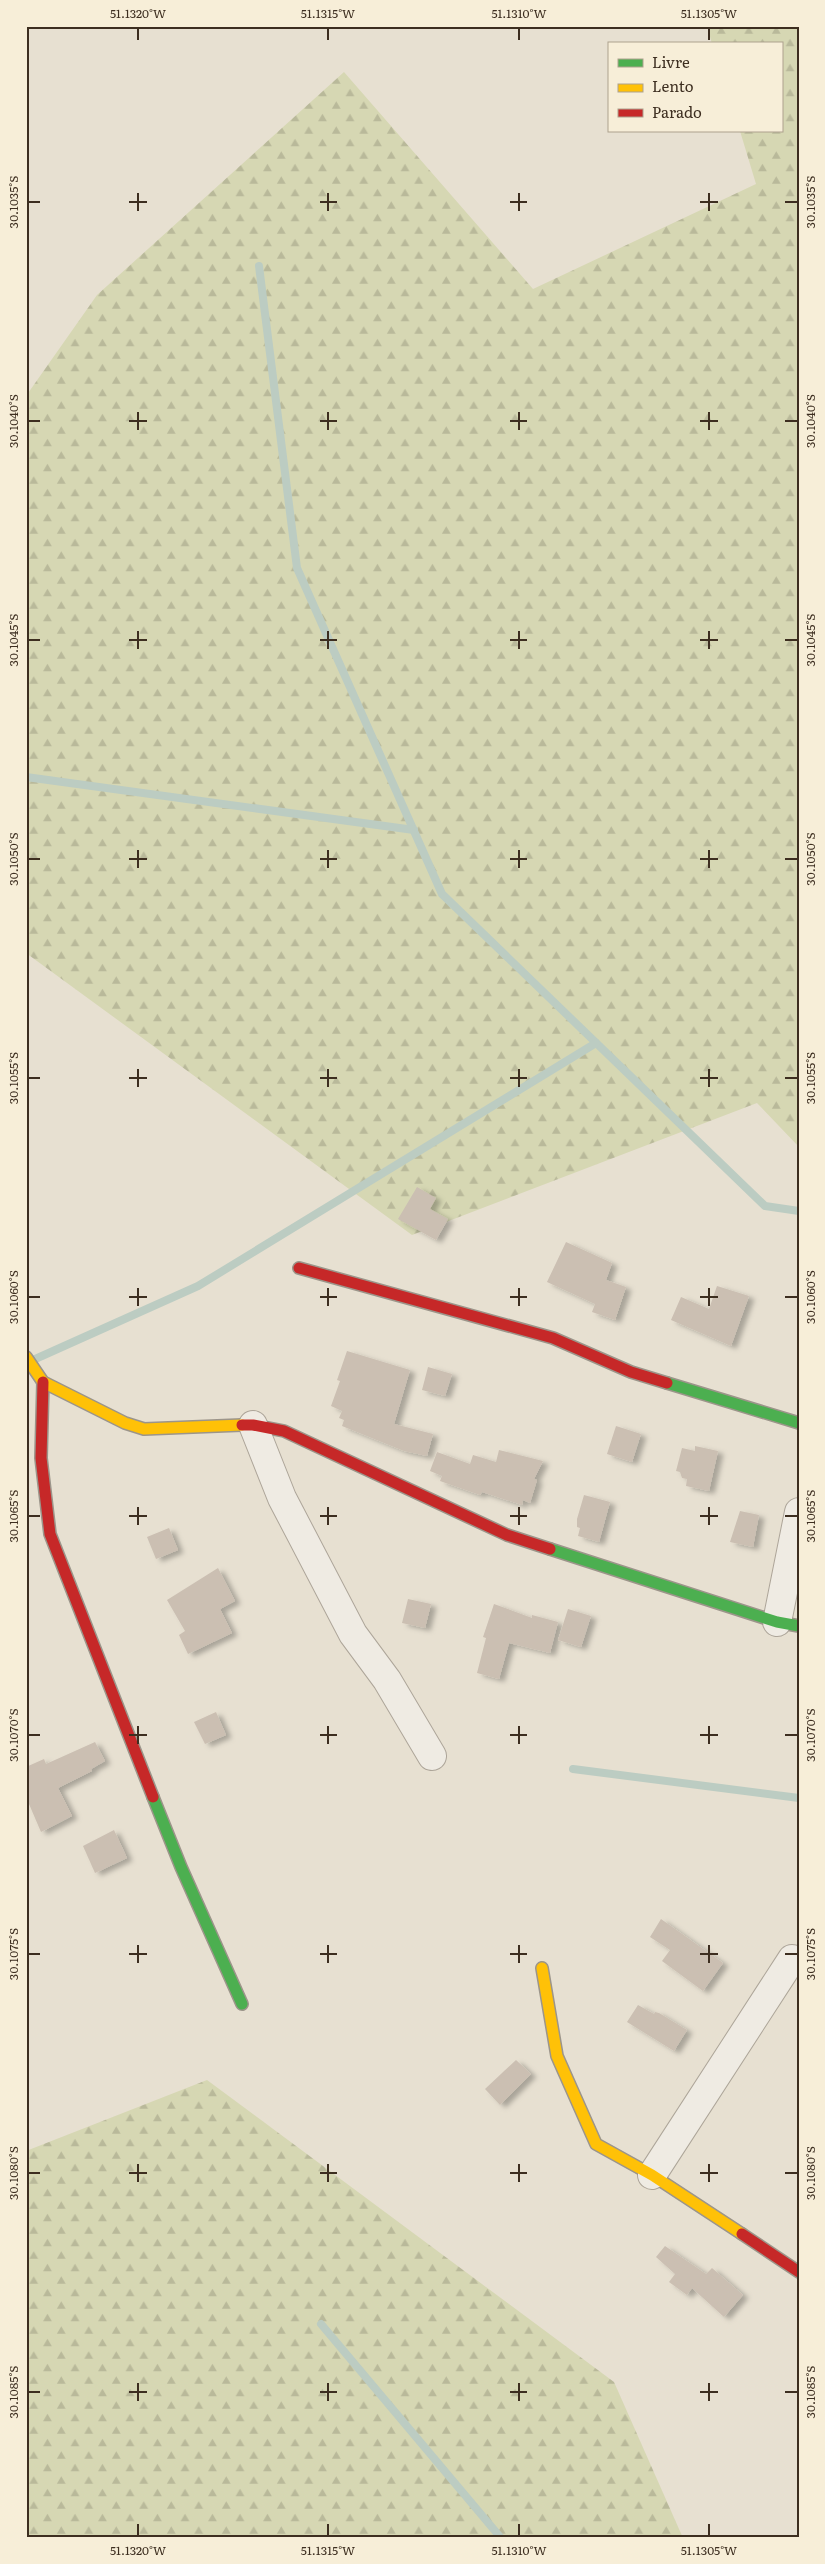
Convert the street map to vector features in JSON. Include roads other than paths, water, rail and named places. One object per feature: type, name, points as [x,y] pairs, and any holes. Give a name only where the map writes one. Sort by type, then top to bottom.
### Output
[{"type":"street","points":[[299,1268],[553,1338],[631,1372],[799,1423]]},
{"type":"street","points":[[26,1358],[43,1382],[125,1423],[144,1429],[253,1425],[284,1431],[506,1535],[788,1624],[799,1512]]},
{"type":"street","points":[[43,1382],[41,1458],[50,1534],[181,1867],[242,2004]]},
{"type":"street","points":[[253,1425],[282,1498],[353,1634],[387,1680],[432,1756]]},
{"type":"street","points":[[652,2175],[792,1959]]},
{"type":"street","points":[[542,1968],[557,2056],[596,2144],[652,2175],[799,2272]]},
{"type":"waterway","points":[[259,266],[297,568],[442,894],[765,1206],[799,1211]]},
{"type":"waterway","points":[[26,777],[414,830]]},
{"type":"waterway","points":[[33,1360],[198,1286],[596,1043]]},
{"type":"waterway","points":[[573,1769],[799,1798]]},
{"type":"waterway","points":[[321,2324],[501,2538]]}]
